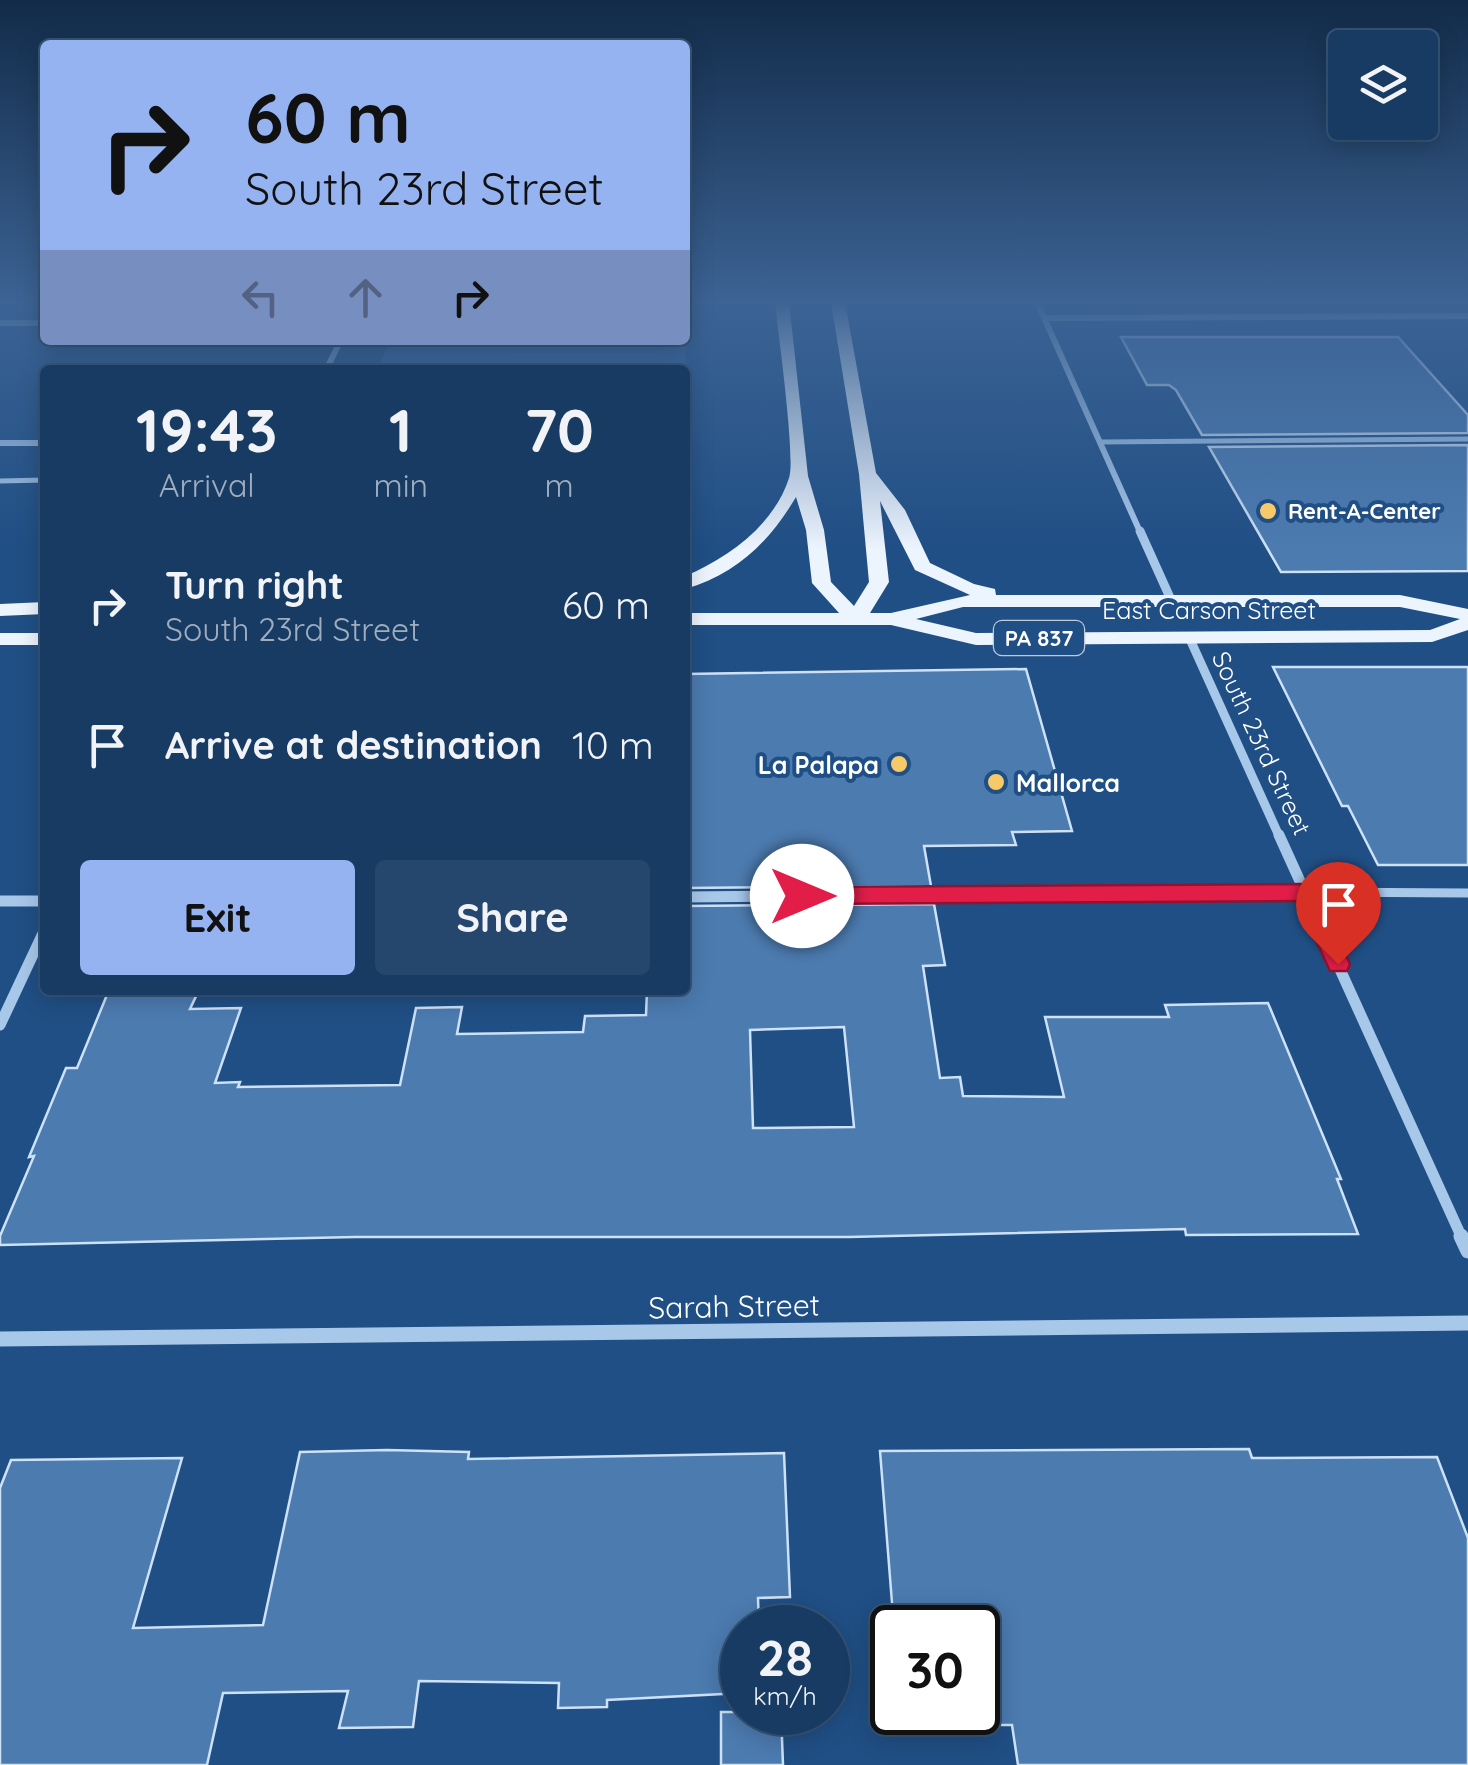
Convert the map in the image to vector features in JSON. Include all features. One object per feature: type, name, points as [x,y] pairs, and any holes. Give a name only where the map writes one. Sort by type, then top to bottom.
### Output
[{"type":"main road","points":[[790,384],[798,476],[816,530],[822,582],[856,620],[879,582],[868,474],[852,384]]},
{"type":"main road","points":[[868,474],[896,510],[922,566],[968,590],[1037,602]]},
{"type":"main road","points":[[690,581],[739,558],[759,540],[780,515],[798,476]]},
{"type":"main road","name":"East Carson Street","points":[[690,619],[891,619],[964,601],[1400,601],[1468,615]]},
{"type":"main road","points":[[0,610],[40,608]]},
{"type":"main road","name":"East Carson Street","points":[[891,619],[976,639],[1432,636],[1468,623]]},
{"type":"main road","points":[[0,639],[40,639]]},
{"type":"street","points":[[1075,384],[1172,602]]},
{"type":"street","points":[[0,443],[40,443]]},
{"type":"street","name":"South 23rd Street","points":[[1189,637],[1468,1251]]},
{"type":"street","points":[[690,896],[1306,892]]},
{"type":"street","points":[[0,902],[40,901]]},
{"type":"street","points":[[0,1026],[40,940]]},
{"type":"street","name":"Sarah Street","points":[[0,1340],[1468,1323]]},
{"type":"lane","points":[[1101,442],[1468,439]]},
{"type":"lane","points":[[0,481],[40,480]]},
{"type":"lane","points":[[1306,892],[1468,893]]},
{"type":"building","points":[[1441,384],[1468,415],[1468,433],[1202,435],[1176,390],[1169,385],[1147,385]]},
{"type":"building","points":[[1468,445],[1468,571],[1281,572],[1209,447]]},
{"type":"building","points":[[1273,667],[1468,667],[1468,865],[1378,865],[1348,806],[1342,806]]},
{"type":"building","points":[[1026,669],[1072,831],[1012,832],[1016,845],[924,846],[931,886],[690,888],[690,674]]},
{"type":"building","points":[[934,904],[945,965],[923,966],[940,1078],[960,1077],[963,1096],[1064,1097],[1045,1017],[1169,1017],[1165,1005],[1268,1003],[1341,1179],[1337,1179],[1358,1234],[1186,1235],[1185,1229],[849,1237],[355,1237],[0,1245],[0,1236],[34,1156],[29,1157],[66,1068],[77,1068],[107,995],[197,995],[190,1009],[241,1008],[215,1083],[240,1082],[238,1087],[400,1085],[416,1008],[462,1007],[457,1034],[583,1032],[585,1016],[646,1015],[647,995],[690,995],[690,906]],"holes":[[[844,1027],[854,1127],[753,1128],[750,1030]]]},
{"type":"building","points":[[1249,1449],[1252,1458],[1437,1457],[1468,1538],[1468,1765],[1018,1765],[1012,1725],[1000,1725],[1000,1605],[892,1605],[880,1451]]},
{"type":"building","points":[[300,1452],[469,1452],[468,1459],[784,1453],[790,1597],[758,1598],[758,1605],[720,1605],[720,1694],[607,1700],[607,1707],[558,1708],[559,1683],[419,1681],[413,1727],[339,1728],[348,1691],[223,1693],[207,1765],[0,1765],[0,1488],[11,1460],[182,1458],[133,1628],[263,1625]]},
{"type":"building","points":[[721,1735],[782,1735],[783,1765],[721,1765]]},
{"type":"place","name":"Rent-A-Center","points":[[1268,511]]},
{"type":"place","name":"La Palapa","points":[[899,764]]},
{"type":"place","name":"Mallorca","points":[[996,782]]},
{"type":"route","points":[[802,896],[1306,892],[1338,964]]}]
